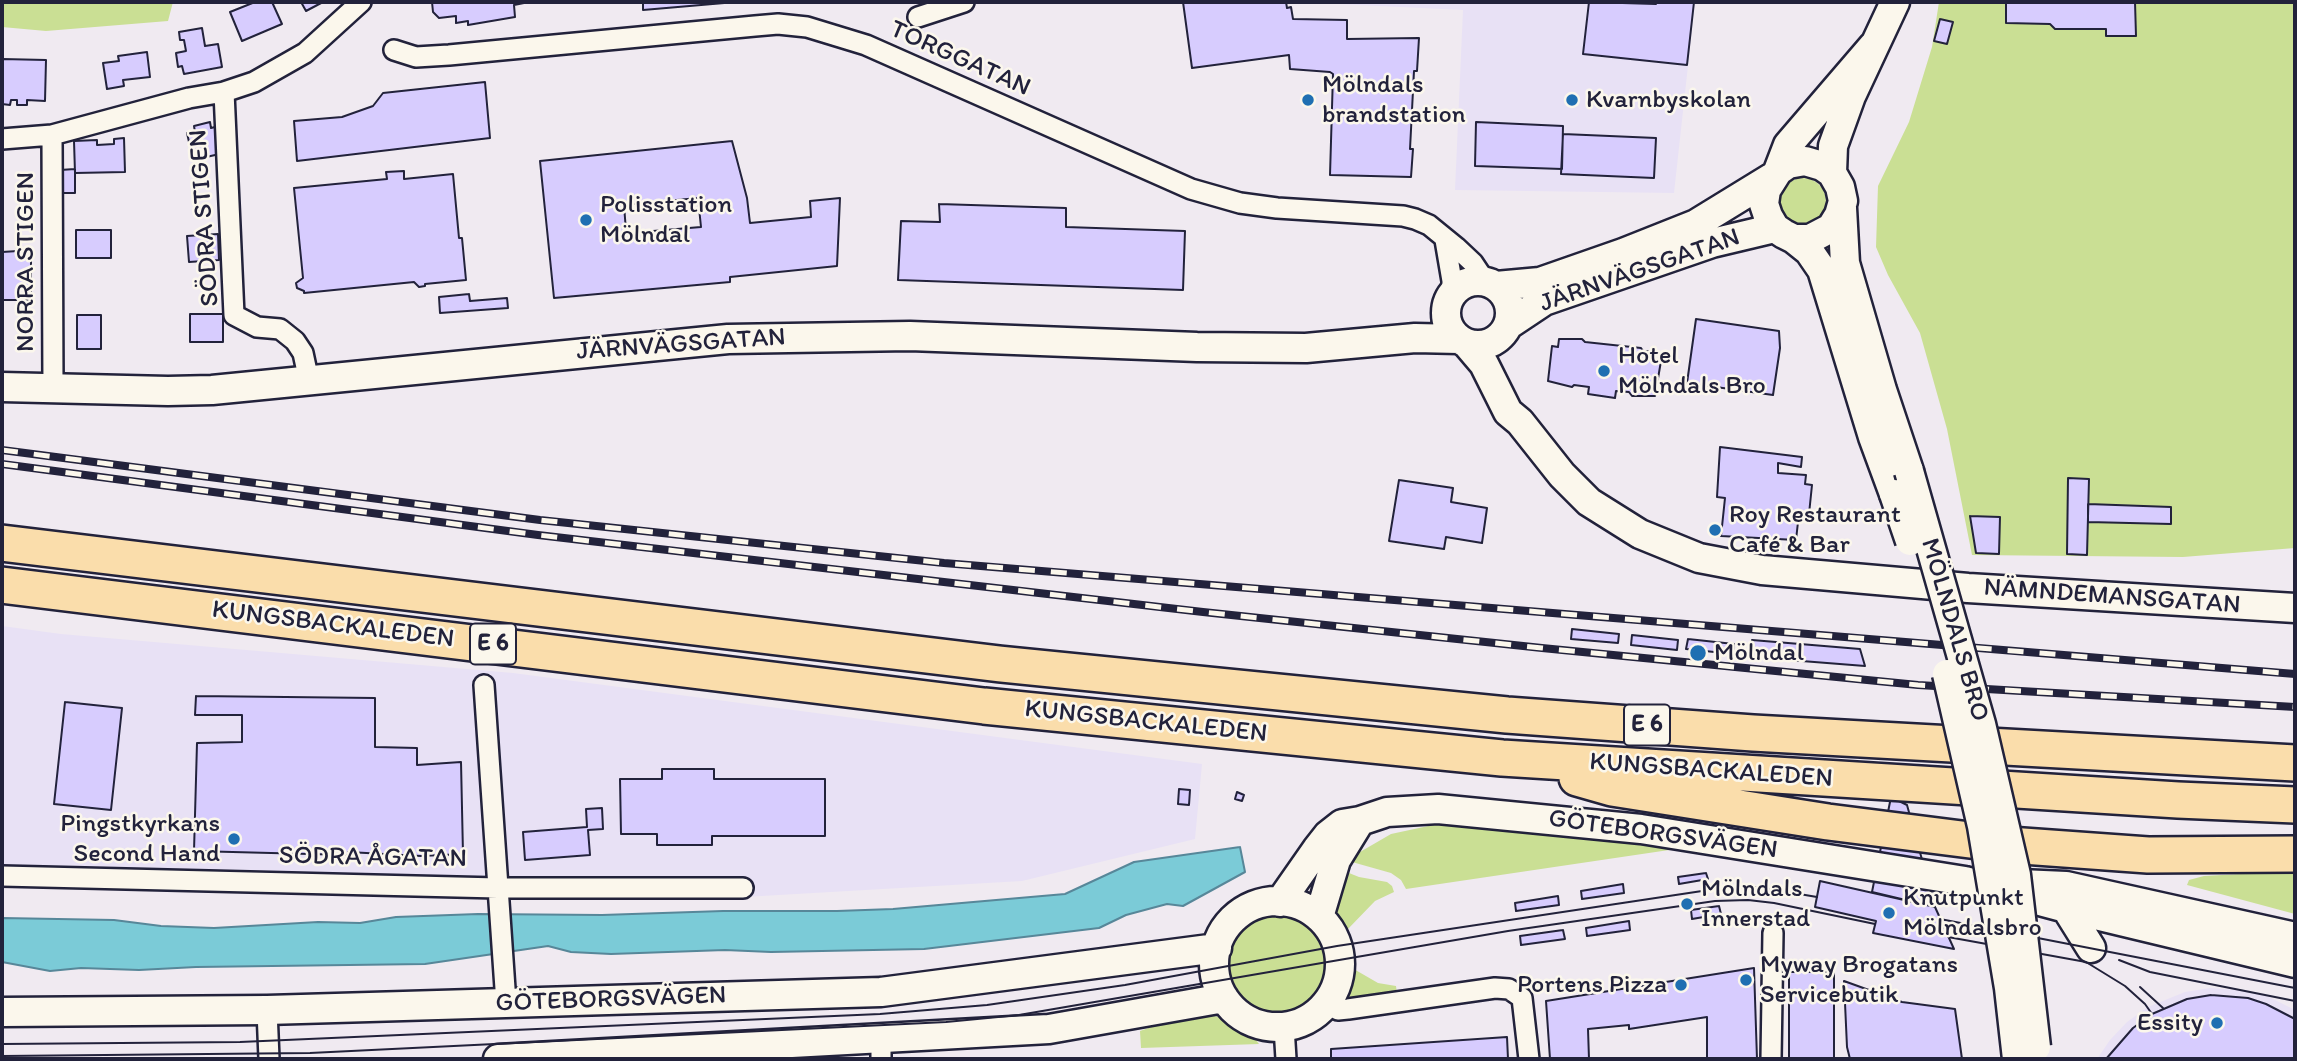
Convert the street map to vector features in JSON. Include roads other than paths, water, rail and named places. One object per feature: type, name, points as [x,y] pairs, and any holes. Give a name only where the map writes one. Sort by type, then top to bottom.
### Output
[{"type":"highway","name":"KUNGSBACKALEDEN","points":[[2,543],[1000,664],[1507,715],[1766,734],[2295,763]]},
{"type":"highway","name":"KUNGSBACKALEDEN","points":[[2,584],[984,706],[1502,758],[2295,805]]},
{"type":"highway","points":[[1502,758],[1612,788],[1828,822],[2009,845],[2148,855],[2295,854]]},
{"type":"street","points":[[2,139],[52,135],[254,82],[305,53],[361,2]]},
{"type":"street","points":[[918,17],[964,2]]},
{"type":"street","points":[[1832,173],[1833,146],[1851,96],[1895,2]]},
{"type":"street","name":"TORGGATAN","points":[[394,50],[416,57],[778,24],[807,27],[866,45],[1191,189],[1252,205],[1403,216],[1429,225],[1473,263],[1491,284]]},
{"type":"street","points":[[1775,174],[1794,163],[1805,161],[1822,166],[1832,173],[1840,187],[1842,208],[1836,222],[1824,233],[1810,239],[1784,233],[1768,216],[1764,204],[1766,190],[1788,145],[1873,46]]},
{"type":"street","name":"SÖDRA STIGEN","points":[[224,92],[234,315],[257,327],[280,329],[295,341],[303,353],[309,381]]},
{"type":"street","name":"NORRA STIGEN","points":[[52,135],[53,389]]},
{"type":"street","name":"JÄRNVÄGSGATAN","points":[[1491,284],[1540,282],[1623,253],[1696,224],[1775,174]]},
{"type":"street","name":"MÖLNDALS BRO","points":[[1842,208],[1849,318],[1873,437],[1927,592],[1966,750],[1982,826],[2009,988],[2017,1059]]},
{"type":"street","name":"JÄRNVÄGSGATAN","points":[[1505,330],[1544,301],[1712,243],[1784,233]]},
{"type":"street","name":"MÖLNDALS BRO","points":[[1784,233],[1818,262],[1849,318],[1909,471],[1981,724],[2016,875],[2038,1059]]},
{"type":"street","points":[[1445,240],[1452,281],[1449,300],[1447,321],[1463,341],[1485,345],[1505,330],[1511,314],[1504,293],[1491,284],[1467,283],[1449,300]]},
{"type":"street","name":"JÄRNVÄGSGATAN","points":[[1361,342],[1415,325],[1449,300]]},
{"type":"street","name":"NÄMNDEMANSGATAN","points":[[1505,330],[1503,365],[1510,388],[1520,406],[1520,422]]},
{"type":"street","name":"JÄRNVÄGSGATAN","points":[[2,387],[201,390],[576,352],[741,339],[910,336],[1198,347],[1306,348],[1415,338],[1463,341]]},
{"type":"street","name":"NÄMNDEMANSGATAN","points":[[1463,341],[1484,364],[1508,412],[1520,422],[1562,475],[1589,502],[1613,519],[1649,538],[1699,558],[1762,570],[1863,579],[2295,608]]},
{"type":"street","points":[[484,685],[506,1003]]},
{"type":"street","name":"GÖTEBORGSVÄGEN","points":[[1280,902],[1328,835],[1342,824],[1387,812],[1414,810],[1486,813],[1641,829],[1965,881],[2066,908],[2112,907],[2295,937]]},
{"type":"street","points":[[1319,917],[1336,860],[1360,821]]},
{"type":"street","name":"SÖDRA ÅGATAN","points":[[2,876],[498,894],[743,888]]},
{"type":"street","name":"GÖTEBORGSVÄGEN","points":[[1965,881],[2066,886],[2112,907],[2295,963]]},
{"type":"street","points":[[1280,902],[1301,906],[1319,917],[1331,932],[1340,960],[1337,984],[1327,1002],[1308,1019],[1284,1027],[1264,1026],[1246,1019],[1224,998],[1217,982],[1217,948],[1226,929],[1241,914],[1259,904],[1280,902]]},
{"type":"street","points":[[2066,908],[2091,948]]},
{"type":"street","points":[[1771,1059],[1773,933]]},
{"type":"street","name":"GÖTEBORGSVÄGEN","points":[[2,1012],[267,1010],[881,992],[1217,948]]},
{"type":"street","points":[[1327,1002],[1338,1010],[1495,988],[1509,989],[1522,998],[1529,1059]]},
{"type":"street","name":"GÖTEBORGSVÄGEN","points":[[498,1059],[881,1049],[1049,1029],[1224,998]]},
{"type":"street","points":[[267,1010],[269,1059]]},
{"type":"street","points":[[1284,1027],[1286,1059]]},
{"type":"water","points":[[1240,847],[1245,872],[1183,906],[1167,904],[1126,915],[1099,928],[924,949],[771,952],[725,950],[611,954],[571,952],[548,946],[425,964],[139,970],[81,968],[50,971],[2,962],[2,918],[114,920],[161,926],[214,928],[318,922],[360,923],[396,917],[478,914],[602,915],[893,909],[1065,894],[1134,862]]},
{"type":"tram line","points":[[2,1044],[240,1042],[880,1014],[987,1005],[1125,985],[1337,946],[1722,888],[1758,887],[1817,897]]},
{"type":"tram line","points":[[2,1056],[310,1053],[946,1022],[1019,1015],[1508,931],[1715,901],[1748,900],[1774,903],[1875,924]]},
{"type":"tram line","points":[[1940,919],[2295,988]]},
{"type":"tram line","points":[[1948,937],[2086,962],[2125,986],[2152,1014]]},
{"type":"tram line","points":[[2119,960],[2150,972],[2295,1001]]},
{"type":"tram line","points":[[2140,987],[2163,1008]]},
{"type":"railway","points":[[2,450],[540,520],[944,563],[2295,674]]},
{"type":"railway","points":[[2,464],[538,535],[1203,612],[1542,648],[1918,685],[2295,707]]},
{"type":"place","name":"Mölndals brandstation","points":[[1308,100]]},
{"type":"place","name":"Kvarnbyskolan","points":[[1572,100]]},
{"type":"place","name":"Polisstation Mölndal","points":[[586,220]]},
{"type":"place","name":"Hotel Mölndals Bro","points":[[1604,371]]},
{"type":"place","name":"Roy Restaurant Café & Bar","points":[[1715,530]]},
{"type":"place","name":"Mölndal","points":[[1698,653]]},
{"type":"place","name":"Pingstkyrkans Second Hand","points":[[234,839]]},
{"type":"place","name":"Mölndals Innerstad","points":[[1687,904]]},
{"type":"place","name":"Knutpunkt Mölndalsbro","points":[[1889,913]]},
{"type":"place","name":"Myway Brogatans Servicebutik","points":[[1746,980]]},
{"type":"place","name":"Portens Pizza","points":[[1681,985]]},
{"type":"place","name":"Essity","points":[[2217,1023]]}]
